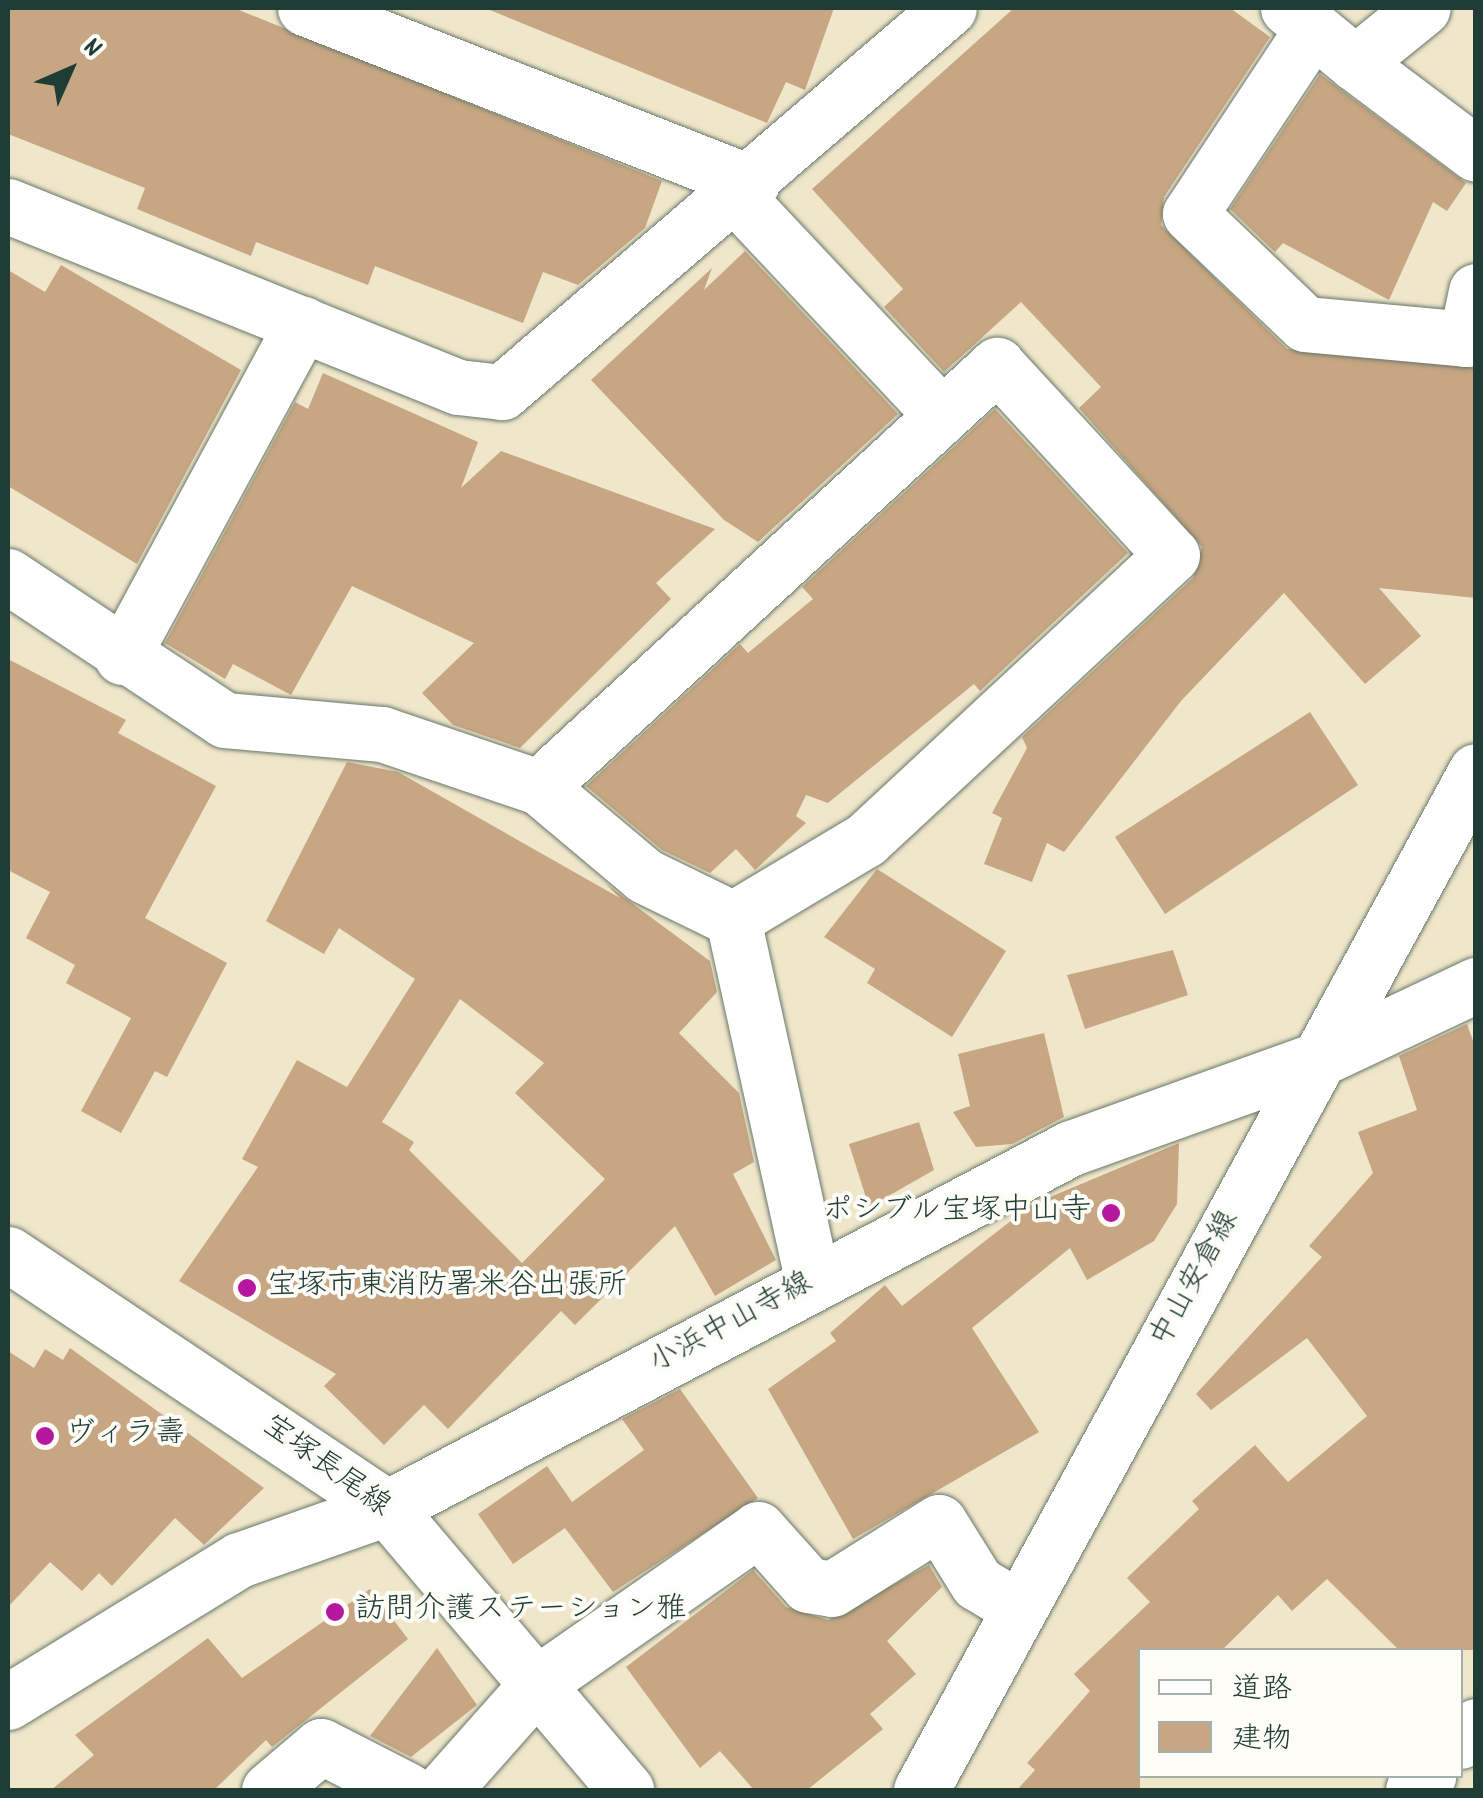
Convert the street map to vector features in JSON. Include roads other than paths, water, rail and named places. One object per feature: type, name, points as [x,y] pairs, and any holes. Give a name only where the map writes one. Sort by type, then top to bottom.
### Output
[{"type":"street","points":[[305,8],[744,190],[938,411]]},
{"type":"street","points":[[8,206],[458,387],[502,392],[744,190],[949,8]]},
{"type":"street","points":[[1355,64],[1423,8]]},
{"type":"street","points":[[1476,154],[1300,19],[1190,214],[1305,324],[1466,339],[1476,291]]},
{"type":"street","points":[[122,657],[302,324]]},
{"type":"street","points":[[538,787],[938,411],[996,366],[1172,555],[865,840],[733,919]]},
{"type":"street","points":[[8,576],[122,657],[225,720],[382,734],[538,787],[646,876],[733,919]]},
{"type":"street","name":"中山安倉線","points":[[921,1790],[1017,1607],[1476,771]]},
{"type":"street","points":[[733,919],[812,1283]]},
{"type":"street","name":"小浜中山寺線","points":[[8,1702],[239,1560],[387,1508],[1071,1148],[1318,1060],[1476,985]]},
{"type":"street","name":"宝塚長尾線","points":[[8,1254],[387,1508],[539,1682],[626,1790]]},
{"type":"street","points":[[443,1790],[539,1682],[758,1529],[808,1586],[832,1590],[940,1522],[976,1583],[1017,1607]]},
{"type":"street","points":[[269,1790],[321,1746],[407,1790]]},
{"type":"place","name":"ポシブル宝塚中山寺","points":[[1111,1213]]},
{"type":"place","name":"宝塚市東消防署米谷出張所","points":[[247,1288]]},
{"type":"place","name":"ヴィラ壽","points":[[45,1436]]},
{"type":"place","name":"訪問介護ステーション雅","points":[[335,1612]]}]
